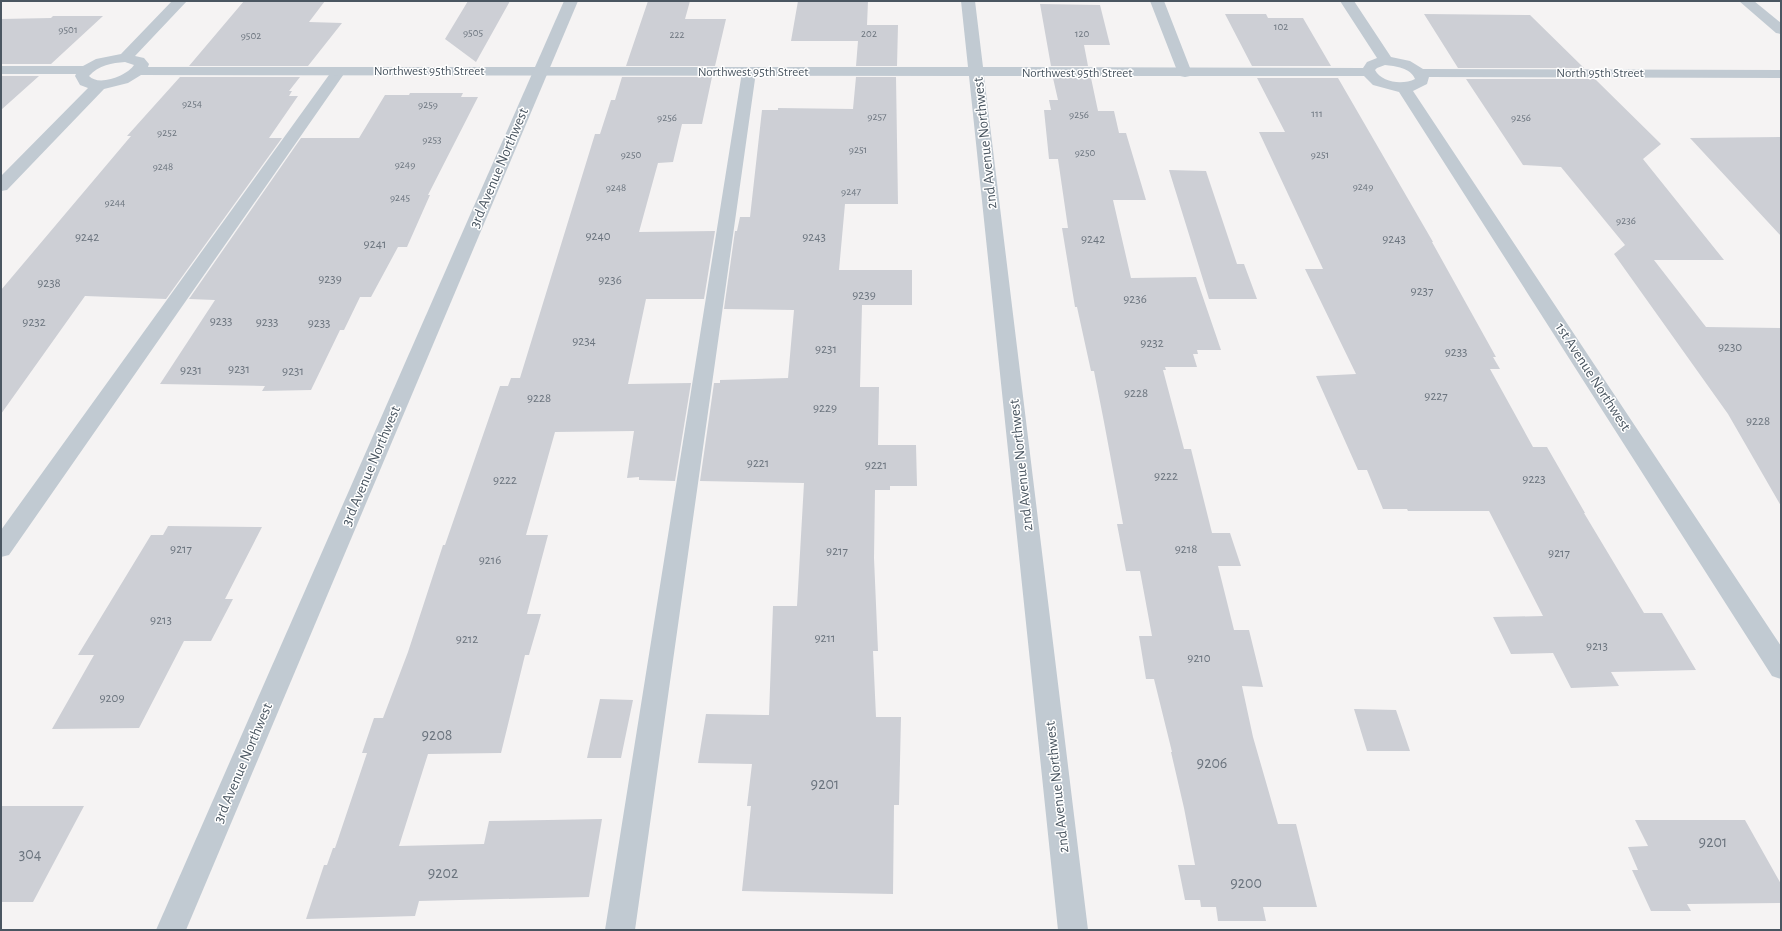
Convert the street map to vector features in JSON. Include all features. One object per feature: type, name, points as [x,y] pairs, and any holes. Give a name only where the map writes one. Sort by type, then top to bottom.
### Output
[{"type":"street","points":[[125,58],[180,1]]},
{"type":"street","name":"3rd Avenue Northwest","points":[[171,930],[571,1]]},
{"type":"street","name":"2nd Avenue Northwest","points":[[968,1],[1073,930]]},
{"type":"street","points":[[1157,1],[1185,72]]},
{"type":"street","points":[[1347,1],[1386,61]]},
{"type":"street","points":[[1746,1],[1781,30]]},
{"type":"street","points":[[125,58],[139,61],[142,64],[139,71],[130,78],[99,85],[87,83],[83,80],[82,76],[87,70],[105,61],[125,58]]},
{"type":"street","points":[[1386,61],[1408,65],[1420,73],[1422,81],[1419,84],[1404,88],[1385,84],[1371,77],[1368,72],[1368,68],[1371,64],[1386,61]]},
{"type":"street","points":[[1,70],[87,70]]},
{"type":"street","name":"Northwest 95th Street","points":[[139,71],[1368,72]]},
{"type":"street","points":[[1,548],[339,71]]},
{"type":"street","points":[[620,930],[749,72]]},
{"type":"street","name":"North 95th Street","points":[[1420,73],[1781,74]]},
{"type":"street","points":[[1,186],[99,85]]},
{"type":"street","name":"1st Avenue Northwest","points":[[1404,88],[1781,668]]},
{"type":"building","points":[[244,1],[325,1],[309,22],[342,23],[308,66],[189,66]]},
{"type":"building","points":[[468,1],[510,1],[476,62],[445,39]]},
{"type":"building","points":[[648,1],[690,1],[685,19],[726,19],[715,66],[626,66]]},
{"type":"building","points":[[798,1],[868,1],[867,25],[898,25],[897,66],[856,66],[858,41],[791,41]]},
{"type":"building","points":[[1040,4],[1100,5],[1110,45],[1084,45],[1088,66],[1051,66]]},
{"type":"building","points":[[1225,14],[1266,14],[1268,18],[1303,18],[1331,66],[1252,66]]},
{"type":"building","points":[[1424,14],[1530,15],[1584,68],[1458,68]]},
{"type":"building","points":[[53,16],[103,16],[51,64],[1,64],[1,19],[51,18]]},
{"type":"building","points":[[1,76],[39,76],[1,110]]},
{"type":"building","points":[[180,77],[300,77],[289,91],[292,91],[289,96],[298,96],[269,138],[282,138],[166,299],[85,296],[1,414],[1,290],[131,136],[127,136]]},
{"type":"building","points":[[622,77],[712,77],[702,124],[682,124],[673,162],[658,163],[639,232],[715,231],[704,299],[646,299],[628,384],[691,383],[675,481],[639,480],[639,477],[627,478],[634,431],[555,432],[526,535],[548,535],[527,614],[541,614],[529,655],[525,655],[501,753],[428,754],[399,846],[484,844],[489,821],[602,819],[589,897],[419,901],[415,916],[306,919],[324,865],[327,865],[333,848],[335,848],[367,753],[362,753],[374,718],[383,718],[408,652],[443,545],[445,545],[500,386],[508,386],[511,378],[520,378],[595,134],[600,134],[611,100],[615,100]]},
{"type":"building","points":[[856,77],[896,77],[898,204],[845,204],[839,270],[912,270],[912,305],[862,305],[860,387],[879,387],[878,445],[916,445],[917,486],[890,486],[890,490],[875,490],[874,558],[878,651],[873,651],[876,717],[901,717],[899,805],[894,805],[893,894],[742,891],[751,806],[747,806],[752,764],[698,763],[706,714],[769,715],[773,606],[797,606],[804,483],[700,481],[714,383],[720,383],[720,380],[788,378],[794,310],[724,309],[735,231],[737,231],[740,217],[750,217],[762,110],[778,110],[778,108],[853,109]]},
{"type":"building","points":[[1053,78],[1091,78],[1098,111],[1114,111],[1119,133],[1126,133],[1146,200],[1113,200],[1131,278],[1196,277],[1221,350],[1197,350],[1198,354],[1193,354],[1197,367],[1165,367],[1166,370],[1163,370],[1184,449],[1191,449],[1212,533],[1230,533],[1241,566],[1218,566],[1234,630],[1249,630],[1263,687],[1242,686],[1253,737],[1278,824],[1296,824],[1317,907],[1263,907],[1266,921],[1218,921],[1216,907],[1201,907],[1200,900],[1185,900],[1178,865],[1195,865],[1172,752],[1154,679],[1146,679],[1139,636],[1152,636],[1140,571],[1126,571],[1117,524],[1123,524],[1104,422],[1094,371],[1091,371],[1077,307],[1075,307],[1062,228],[1068,228],[1058,159],[1049,159],[1044,110],[1051,110],[1049,100],[1058,100]]},
{"type":"building","points":[[1257,78],[1338,78],[1433,242],[1496,357],[1493,357],[1500,369],[1490,369],[1533,447],[1547,447],[1584,513],[1644,613],[1662,613],[1696,670],[1611,672],[1619,686],[1571,688],[1553,653],[1511,654],[1493,617],[1543,616],[1489,511],[1408,511],[1407,509],[1383,509],[1367,470],[1358,470],[1316,376],[1356,374],[1305,269],[1323,269],[1259,132],[1285,132]]},
{"type":"building","points":[[1466,79],[1595,79],[1661,144],[1643,159],[1724,260],[1654,260],[1706,327],[1781,328],[1781,506],[1728,414],[1614,254],[1625,245],[1561,167],[1523,165]]},
{"type":"building","points":[[410,93],[463,93],[461,97],[478,97],[428,195],[430,195],[407,247],[398,247],[371,297],[360,297],[344,330],[340,330],[311,390],[262,391],[265,386],[160,384],[215,300],[189,299],[301,138],[359,138],[385,95],[409,95]]},
{"type":"building","points":[[1781,137],[1781,236],[1690,138]]},
{"type":"building","points":[[1169,170],[1206,171],[1237,264],[1244,264],[1257,299],[1209,299]]},
{"type":"building","points":[[168,526],[262,527],[225,599],[233,599],[211,641],[184,641],[139,728],[52,729],[94,655],[78,655],[151,535],[163,535]]},
{"type":"building","points":[[600,699],[633,700],[621,758],[587,758]]},
{"type":"building","points":[[1354,709],[1396,710],[1410,751],[1367,751]]},
{"type":"building","points":[[1,806],[84,806],[33,902],[1,902]]},
{"type":"building","points":[[1635,820],[1745,820],[1781,884],[1781,903],[1687,904],[1691,911],[1651,911],[1632,870],[1638,870],[1628,847],[1648,846]]}]
